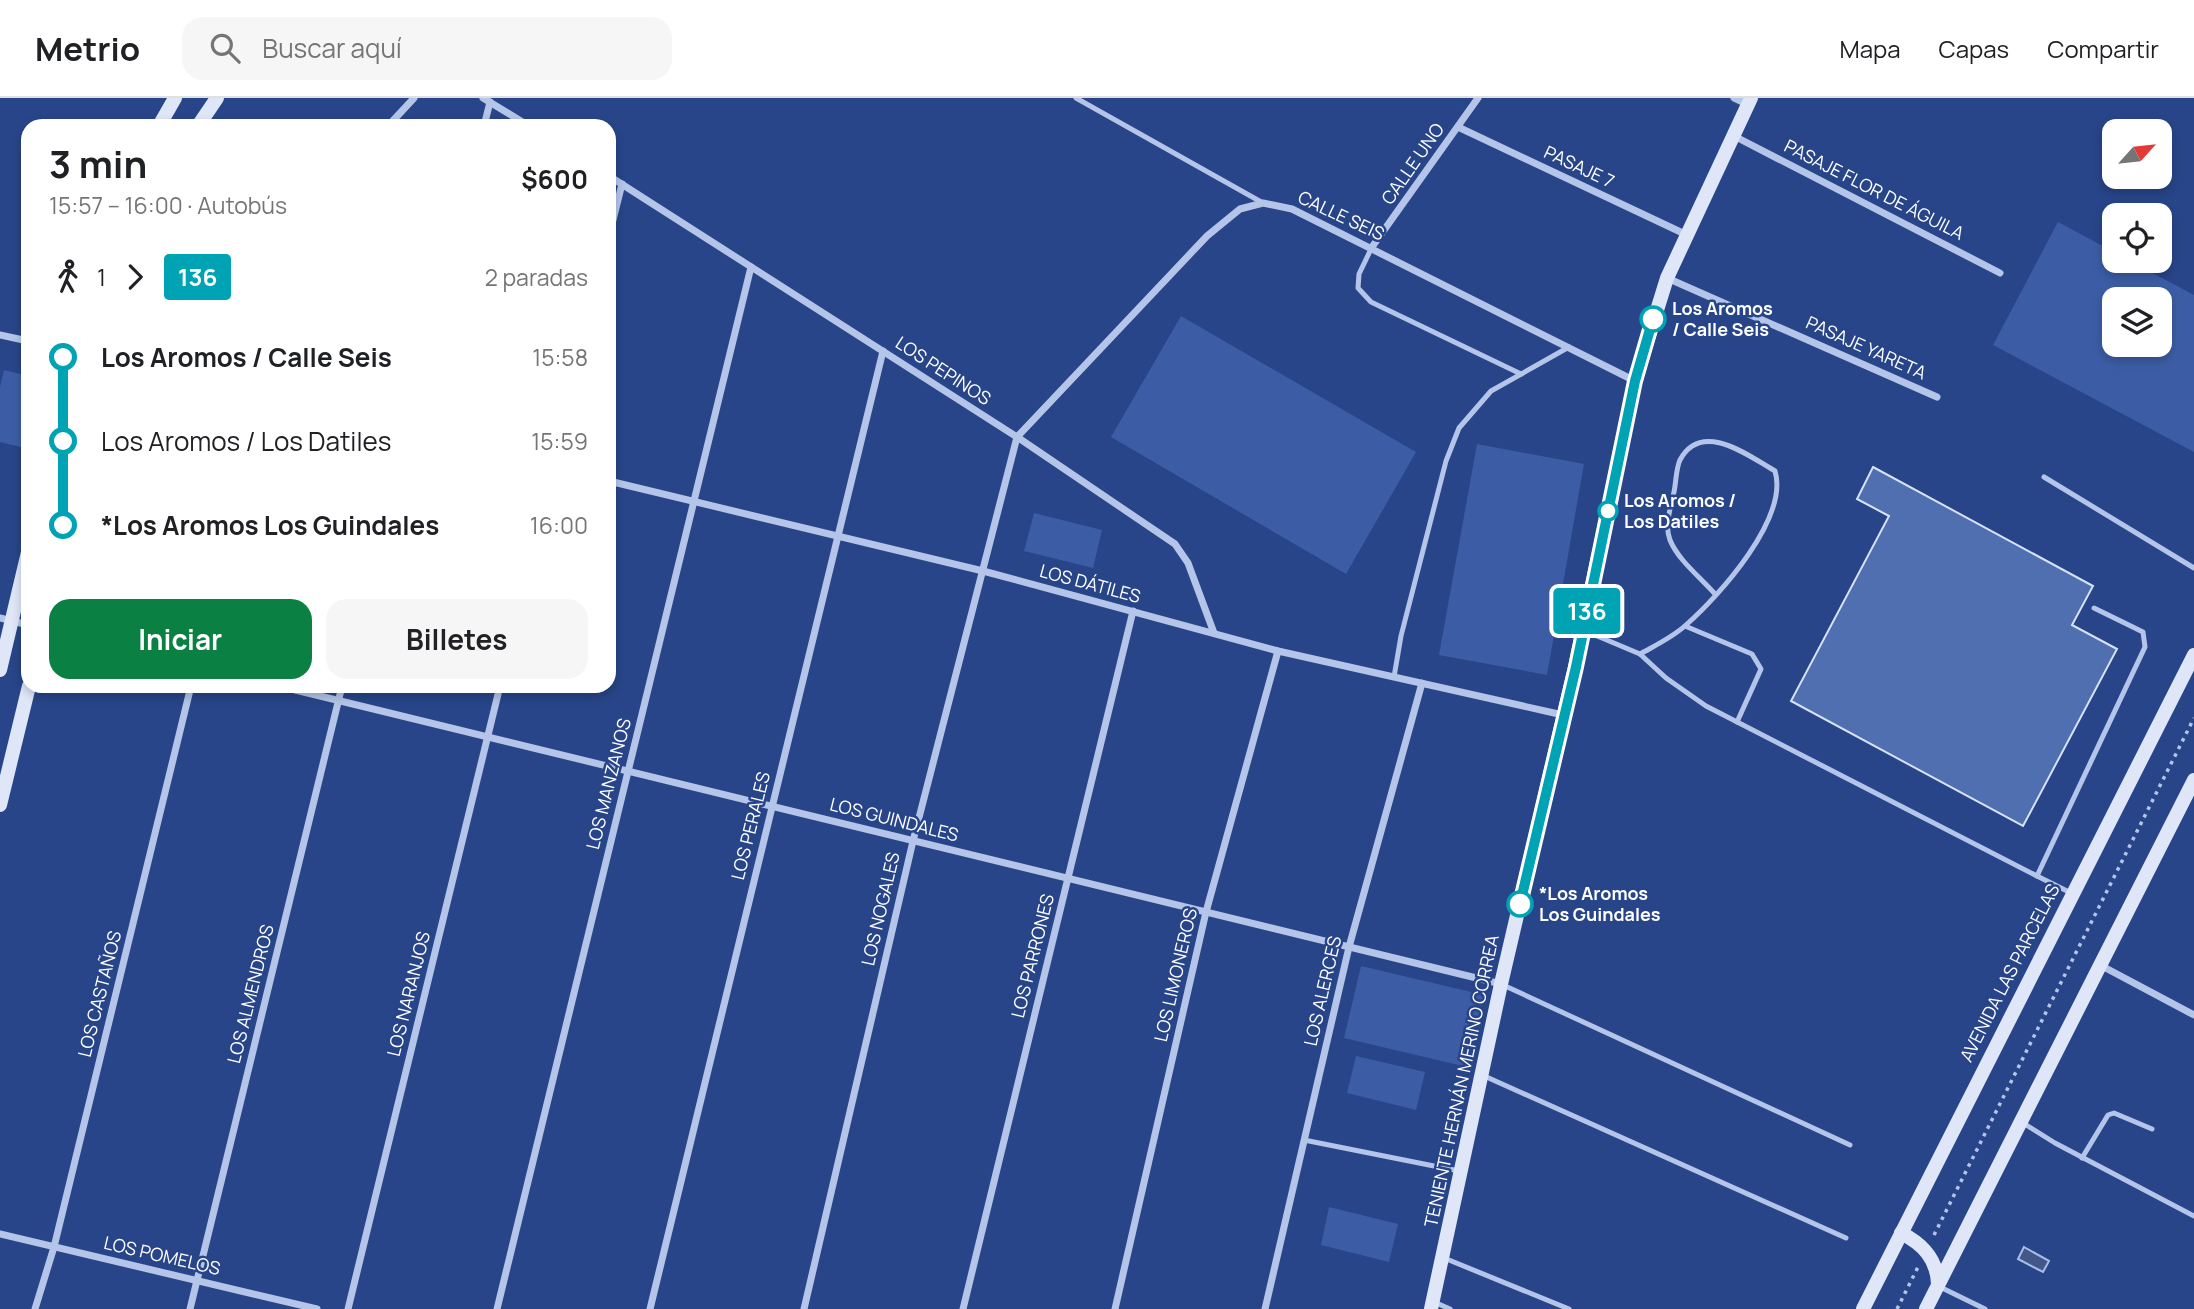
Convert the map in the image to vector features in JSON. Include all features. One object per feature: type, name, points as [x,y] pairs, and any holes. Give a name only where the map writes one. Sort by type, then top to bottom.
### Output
[{"type":"street","points":[[163,119],[175,98]]},
{"type":"street","points":[[202,119],[216,98]]},
{"type":"street","points":[[394,119],[414,98]]},
{"type":"street","name":"CALLE UNO","points":[[1372,247],[1478,98]]},
{"type":"street","points":[[485,119],[486,100],[517,119]]},
{"type":"street","name":"TENIENTE HERNÁN MERINO CORREA","points":[[1432,1306],[1501,985],[1583,630],[1635,381],[1667,278],[1734,136],[1744,100]]},
{"type":"street","name":"PASAJE 7","points":[[1458,127],[1687,235]]},
{"type":"street","name":"PASAJE FLOR DE ÁGUILA","points":[[1734,136],[2000,273]]},
{"type":"street","name":"LOS PEPINOS","points":[[616,180],[1017,437],[1175,544],[1188,563],[1214,633]]},
{"type":"street","points":[[616,208],[622,184]]},
{"type":"street","points":[[1017,437],[1207,236],[1240,209],[1263,203]]},
{"type":"street","name":"CALLE SEIS","points":[[1263,203],[1292,209],[1372,247],[1635,381]]},
{"type":"street","name":"LOS MANZANOS","points":[[497,1309],[751,267]]},
{"type":"street","name":"PASAJE YARETA","points":[[1667,278],[1937,397]]},
{"type":"street","points":[[0,335],[21,340]]},
{"type":"street","name":"LOS PERALES","points":[[650,1309],[883,351]]},
{"type":"street","name":"LOS NOGALES","points":[[804,1309],[913,841],[1017,437]]},
{"type":"street","name":"LOS DÁTILES","points":[[616,483],[983,571],[1278,651],[1563,715]]},
{"type":"street","points":[[0,670],[6,619],[21,573]]},
{"type":"street","name":"LOS PARRONES","points":[[963,1309],[1133,611]]},
{"type":"street","name":"LOS LIMONEROS","points":[[1115,1309],[1206,912],[1278,651]]},
{"type":"street","name":"AVENIDA LAS PARCELAS","points":[[1863,1309],[2194,655]]},
{"type":"street","name":"LOS ALERCES","points":[[1265,1309],[1349,947],[1422,683]]},
{"type":"street","points":[[0,805],[27,693]]},
{"type":"street","name":"LOS CASTAÑOS","points":[[35,1309],[54,1247],[189,693]]},
{"type":"street","name":"LOS GUINDALES","points":[[307,693],[1501,985]]},
{"type":"street","name":"LOS ALMENDROS","points":[[190,1309],[341,693]]},
{"type":"street","name":"LOS NARANJOS","points":[[348,1309],[498,693]]},
{"type":"street","points":[[1926,1309],[2194,780]]},
{"type":"street","points":[[2100,965],[2194,1015]]},
{"type":"street","points":[[1901,1233],[1926,1250],[1936,1268],[1938,1286]]},
{"type":"street","name":"LOS POMELOS","points":[[0,1234],[317,1309]]},
{"type":"lane","points":[[1076,98],[1263,203]]},
{"type":"lane","points":[[1372,247],[1359,274],[1358,288],[1371,302],[1521,374]]},
{"type":"lane","points":[[1394,677],[1401,635],[1451,444],[1459,428],[1479,401],[1569,347]]},
{"type":"lane","points":[[1640,654],[1685,626],[1715,594],[1751,551],[1772,512],[1779,484],[1775,471],[1725,443],[1710,441],[1693,447],[1681,460],[1667,525],[1669,539],[1677,552],[1715,594]]},
{"type":"lane","points":[[2044,477],[2194,568]]},
{"type":"lane","points":[[2037,876],[2145,647],[2143,632],[2094,608]]},
{"type":"lane","points":[[1685,626],[1752,654],[1758,660],[1761,669],[1737,722]]},
{"type":"lane","points":[[1583,630],[1640,654],[1666,678],[1706,706],[2072,894]]},
{"type":"lane","points":[[1501,985],[1850,1145]]},
{"type":"lane","points":[[1482,1074],[1846,1238]]},
{"type":"lane","points":[[2082,1158],[2108,1115],[2114,1113],[2152,1129]]},
{"type":"lane","points":[[2021,1121],[2082,1158],[2194,1216]]},
{"type":"lane","points":[[1304,1140],[1462,1172]]},
{"type":"lane","points":[[1444,1258],[1569,1309]]},
{"type":"lane","points":[[1938,1286],[1985,1309]]},
{"type":"lane","points":[[1432,1306],[1450,1309]]},
{"type":"path","points":[[1897,1309],[2194,718]]},
{"type":"shaded area","points":[[2058,222],[2102,246],[2102,273],[2153,273],[2194,295],[2194,452],[1993,345]]},
{"type":"shaded area","points":[[1181,316],[1416,452],[1346,574],[1111,437]]},
{"type":"shaded area","points":[[4,370],[21,374],[21,447],[0,442],[0,387]]},
{"type":"shaded area","points":[[1477,444],[1584,464],[1547,675],[1439,655]]},
{"type":"shaded area","points":[[1034,513],[1102,530],[1093,568],[1024,551]]},
{"type":"shaded area","points":[[1361,966],[1484,995],[1467,1067],[1344,1038]]},
{"type":"shaded area","points":[[1356,1056],[1425,1072],[1416,1110],[1347,1093]]},
{"type":"shaded area","points":[[1329,1207],[1398,1224],[1389,1262],[1321,1245]]},
{"type":"shaded area","points":[[2024,1247],[2049,1261],[2043,1272],[2018,1259]]},
{"type":"building","points":[[1873,467],[2093,586],[2072,625],[2117,649],[2023,826],[1791,701],[1889,516],[1857,499]]},
{"type":"bus line","name":"136","points":[[1520,904],[1576,667],[1635,381],[1653,319]]},
{"type":"place","name":"Los Aromos / Calle Seis","points":[[1653,319]]},
{"type":"place","name":"Los Aromos / Los Datiles","points":[[1608,511]]},
{"type":"place","name":"*Los Aromos Los Guindales","points":[[1520,904]]}]
